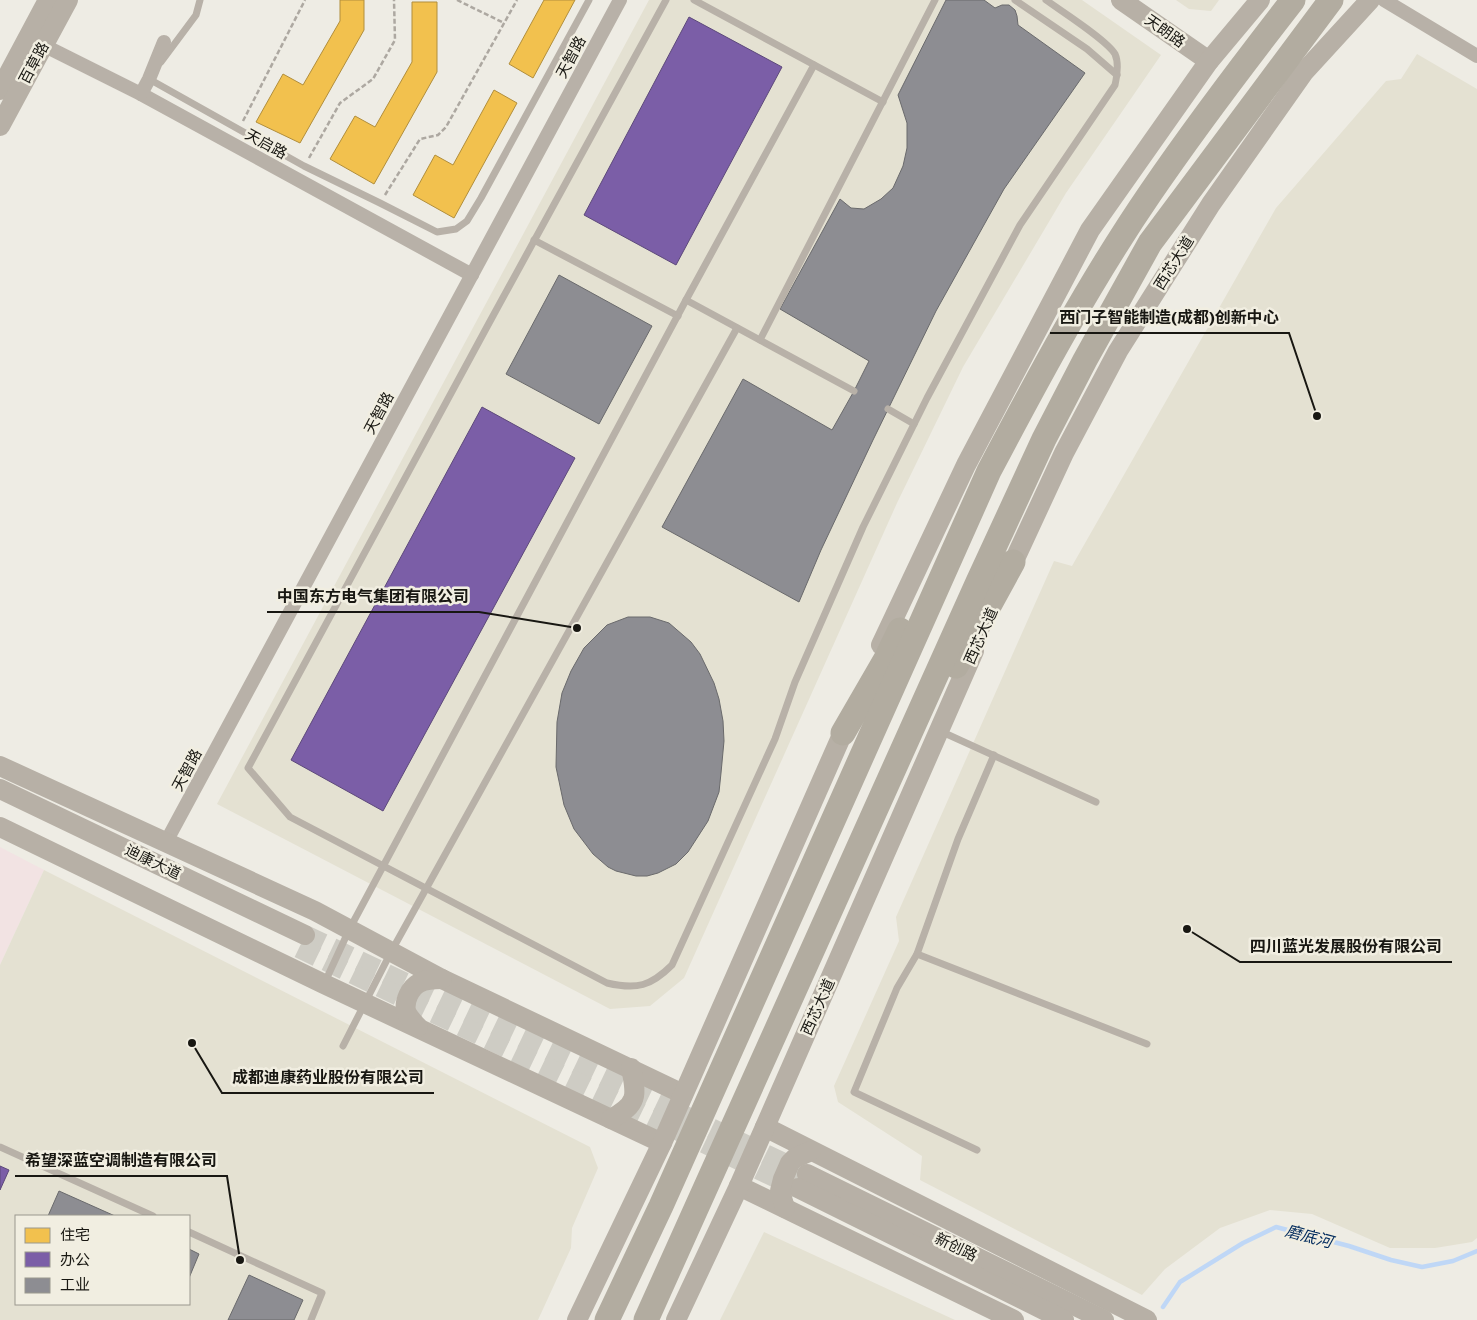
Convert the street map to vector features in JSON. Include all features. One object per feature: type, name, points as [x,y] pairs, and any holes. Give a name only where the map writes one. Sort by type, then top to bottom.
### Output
[{"type":"highway","points":[[607,1320],[661,1206],[989,471],[1037,379],[1078,308],[1150,193],[1237,71],[1293,0]]},
{"type":"highway","name":"西芯大道","points":[[646,1320],[862,838],[1044,439],[1094,343],[1150,243],[1331,0]]},
{"type":"highway","points":[[843,733],[887,657],[931,567],[989,471]]},
{"type":"highway","points":[[862,838],[1013,562]]},
{"type":"main road","name":"百草路","points":[[0,90],[48,0]]},
{"type":"main road","name":"百草路","points":[[0,126],[68,0]]},
{"type":"main road","name":"天朗路","points":[[1121,0],[1209,62]]},
{"type":"main road","points":[[577,1320],[662,1143],[888,629],[966,465],[1090,230],[1209,62],[1260,0]]},
{"type":"main road","name":"西芯大道","points":[[676,1320],[766,1127],[1013,562],[1064,453],[1118,351],[1211,204],[1304,72],[1370,0]]},
{"type":"main road","points":[[0,766],[315,911],[442,979],[683,1094]]},
{"type":"main road","name":"迪康大道","points":[[0,789],[302,942],[0,804]]},
{"type":"main road","points":[[0,827],[324,984],[662,1143]]},
{"type":"main road","points":[[418,1028],[409,1018],[406,1010],[409,992],[417,984],[427,980],[442,979]]},
{"type":"main road","points":[[611,1119],[625,1110],[634,1100],[635,1089],[631,1068]]},
{"type":"main road","points":[[766,1127],[1147,1320]]},
{"type":"main road","points":[[785,1208],[780,1191],[790,1163],[795,1158],[811,1151]]},
{"type":"main road","name":"新创路","points":[[1064,1320],[803,1181],[1104,1320]]},
{"type":"main road","points":[[739,1186],[1014,1320]]},
{"type":"street","name":"天智路","points":[[166,842],[620,0]]},
{"type":"street","points":[[1384,0],[1477,56]]},
{"type":"street","points":[[141,94],[164,42]]},
{"type":"street","name":"天启路","points":[[44,45],[141,94],[472,275]]},
{"type":"lane","points":[[200,0],[196,14],[149,79],[304,166],[380,202],[437,232],[456,229],[466,221],[481,198],[589,0]]},
{"type":"lane","points":[[666,0],[248,768],[290,817],[607,983],[624,987],[640,986],[660,976],[672,965],[775,739],[795,682],[863,527],[914,424],[1020,225],[1115,85],[1117,75],[1115,55],[1105,42],[1046,0]]},
{"type":"lane","points":[[694,0],[883,102]]},
{"type":"lane","points":[[760,340],[935,0]]},
{"type":"lane","points":[[1016,0],[1087,49],[1117,75]]},
{"type":"lane","points":[[324,984],[349,930],[383,866],[814,65]]},
{"type":"lane","points":[[534,240],[678,316]]},
{"type":"lane","points":[[686,300],[854,391]]},
{"type":"lane","points":[[343,1046],[426,888],[737,328]]},
{"type":"lane","points":[[888,409],[914,424]]},
{"type":"lane","points":[[939,730],[1096,802]]},
{"type":"lane","points":[[977,1150],[854,1092],[897,988],[917,954],[958,839],[994,755]]},
{"type":"lane","points":[[917,954],[1147,1044]]},
{"type":"lane","points":[[0,1147],[151,1215]]},
{"type":"lane","points":[[190,1232],[322,1293],[311,1320]]},
{"type":"path","points":[[238,130],[305,0]]},
{"type":"path","points":[[304,166],[340,103],[373,79],[395,40],[394,0]]},
{"type":"path","points":[[457,0],[504,23]]},
{"type":"path","points":[[380,202],[420,139],[438,135],[446,127],[516,0]]},
{"type":"shaded area","points":[[649,0],[1082,0],[1161,55],[1066,193],[963,367],[897,503],[684,978],[650,1006],[610,1009],[217,804]]},
{"type":"shaded area","points":[[1176,0],[1219,0],[1211,11],[1189,9]]},
{"type":"shaded area","points":[[1417,54],[1477,89],[1477,1238],[1472,1242],[1435,1248],[1390,1248],[1312,1214],[1270,1210],[1220,1228],[1165,1269],[1142,1295],[920,1180],[922,1156],[838,1102],[834,1086],[899,941],[896,917],[1054,561],[1072,566],[1276,208],[1386,81],[1401,79]]},
{"type":"shaded area","points":[[0,847],[44,870],[0,965]]},
{"type":"shaded area","points":[[44,870],[590,1147],[598,1168],[572,1228],[571,1248],[538,1320],[0,1320],[0,965]]},
{"type":"shaded area","points":[[764,1232],[955,1320],[720,1320]]},
{"type":"building: 住宅","points":[[340,0],[364,0],[364,30],[300,143],[256,122],[283,74],[303,85],[340,21]]},
{"type":"building: 住宅","points":[[544,0],[575,0],[533,78],[509,64]]},
{"type":"building: 住宅","points":[[412,2],[437,2],[437,72],[374,184],[330,159],[355,116],[375,127],[412,62]]},
{"type":"building: 住宅","points":[[494,90],[517,103],[454,218],[413,195],[435,155],[453,165]]},
{"type":"building: 办公","points":[[689,17],[782,67],[676,265],[584,215]]},
{"type":"building: 办公","points":[[482,407],[575,458],[383,811],[291,760]]},
{"type":"building: 办公","points":[[0,1166],[9,1170],[0,1190]]},
{"type":"building: 工业","points":[[946,0],[984,0],[995,8],[1009,5],[1015,10],[1018,25],[1085,73],[1004,189],[936,311],[821,550],[799,602],[662,527],[743,379],[832,430],[854,391],[869,361],[780,309],[840,199],[851,208],[864,209],[881,199],[893,188],[903,166],[907,148],[907,123],[898,95]]},
{"type":"building: 工业","points":[[559,275],[652,326],[599,424],[506,374]]},
{"type":"building: 工业","points":[[628,617],[650,617],[669,623],[691,642],[700,654],[714,683],[723,721],[724,741],[719,792],[708,821],[688,852],[676,864],[647,876],[636,876],[616,871],[608,867],[593,854],[574,829],[564,805],[556,767],[557,722],[562,693],[571,671],[584,648],[607,625]]},
{"type":"building: 工业","points":[[59,1191],[113,1215],[48,1215]]},
{"type":"building: 工业","points":[[190,1250],[199,1254],[190,1276]]},
{"type":"building: 工业","points":[[249,1275],[303,1300],[294,1320],[228,1320]]},
{"type":"waterway","name":"磨底河","points":[[1163,1307],[1180,1282],[1243,1243],[1276,1227],[1422,1267],[1453,1261],[1477,1251]]},
{"type":"tunnel","points":[[305,935],[803,1172]]},
{"type":"tunnel","points":[[299,948],[797,1188]]},
{"type":"place","name":"西门子智能制造(成都)创新中心","points":[[1317,416]]},
{"type":"place","name":"中国东方电气集团有限公司","points":[[577,628]]},
{"type":"place","name":"四川蓝光发展股份有限公司","points":[[1187,929]]},
{"type":"place","name":"成都迪康药业股份有限公司","points":[[192,1043]]},
{"type":"place","name":"希望深蓝空调制造有限公司","points":[[240,1260]]}]
